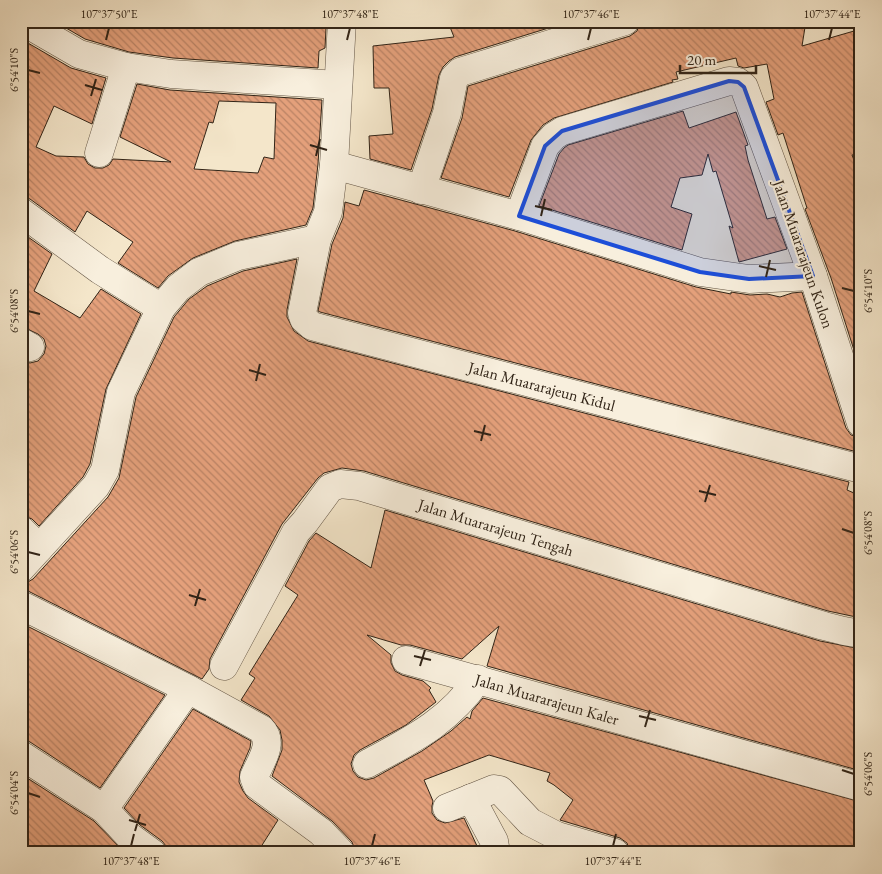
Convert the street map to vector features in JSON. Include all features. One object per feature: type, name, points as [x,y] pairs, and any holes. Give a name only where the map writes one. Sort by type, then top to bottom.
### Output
[{"type":"street","points":[[22,21],[79,54],[126,67],[171,74],[338,85]]},
{"type":"street","name":"Jalan Muararajeun Kidul","points":[[342,21],[334,165],[328,212],[317,239],[302,313],[304,319],[312,326],[861,469]]},
{"type":"street","points":[[421,190],[447,113],[454,78],[460,72],[624,21]]},
{"type":"street","points":[[99,153],[126,67]]},
{"type":"street","name":"Jalan Muararajeun Kulon","points":[[520,216],[545,146],[554,136],[562,131],[729,81],[738,82],[744,87],[813,276],[861,423]]},
{"type":"street","points":[[334,165],[520,216],[700,272],[748,279],[813,276]]},
{"type":"street","points":[[21,212],[100,270],[161,308]]},
{"type":"street","points":[[21,568],[30,539],[96,486],[105,470],[120,392],[161,308],[178,288],[199,272],[238,256],[317,239]]},
{"type":"street","name":"Jalan Muararajeun Tengah","points":[[224,666],[301,527],[330,488],[340,484],[360,486],[824,626],[861,634]]},
{"type":"street","points":[[21,605],[188,689],[261,729],[265,733],[267,746],[254,777],[254,782],[321,832],[342,853]]},
{"type":"street","name":"Jalan Muararajeun Kaler","points":[[406,660],[465,696],[861,786]]},
{"type":"street","points":[[104,809],[188,689]]},
{"type":"street","points":[[367,764],[401,746],[439,722],[465,696]]},
{"type":"street","points":[[21,755],[104,809],[130,837],[152,853]]},
{"type":"street","points":[[496,853],[494,841],[460,803],[494,789],[500,790],[530,822],[557,836],[615,853]]},
{"type":"highlighted area","points":[[729,81],[738,82],[744,87],[813,276],[749,279],[700,272],[519,216],[545,146],[562,131]]},
{"type":"building","points":[[54,21],[322,21],[326,28],[325,48],[319,51],[318,68],[173,58],[129,52],[85,39]]},
{"type":"building","points":[[463,21],[571,21],[455,57],[449,61],[439,75],[432,109],[411,170],[370,159],[369,136],[393,134],[389,88],[374,88],[373,46],[454,37],[450,27]]},
{"type":"building","points":[[640,21],[806,21],[802,46],[861,29],[861,154],[852,155],[861,178],[861,372],[831,278],[805,209],[807,208],[783,133],[778,135],[766,102],[774,99],[767,64],[744,68],[738,66],[736,58],[676,72],[678,79],[672,80],[673,82],[554,118],[543,125],[531,140],[509,197],[441,178],[462,118],[468,86],[630,36],[637,31]]},
{"type":"building","points":[[21,39],[71,68],[106,78],[92,124],[54,106],[36,147],[56,156],[84,157],[88,164],[95,168],[103,168],[109,165],[113,159],[171,162],[120,137],[137,84],[170,90],[322,100],[313,208],[306,225],[235,241],[193,258],[168,276],[158,288],[118,263],[133,242],[87,211],[75,232],[30,199],[21,197]],"holes":[[[219,101],[276,103],[274,159],[264,157],[258,173],[194,169],[209,122],[213,123]]]},
{"type":"building","points":[[683,111],[689,128],[736,112],[748,145],[745,146],[748,160],[767,219],[775,217],[787,249],[739,262],[729,226],[733,228],[716,171],[713,172],[708,154],[702,175],[680,178],[671,207],[692,214],[682,250],[539,206],[559,154],[568,145]]},
{"type":"building","points":[[364,190],[515,231],[696,287],[731,294],[731,292],[750,295],[767,294],[780,297],[802,292],[846,428],[851,435],[861,438],[861,453],[318,311],[332,244],[343,218],[345,202],[359,206]]},
{"type":"building","points":[[21,232],[52,254],[34,291],[80,318],[101,289],[141,314],[106,389],[90,464],[83,477],[39,526],[32,519],[21,515],[21,360],[30,363],[38,361],[44,354],[46,346],[44,339],[38,334],[21,326]]},
{"type":"building","points":[[297,259],[287,317],[294,331],[308,341],[849,482],[847,490],[861,496],[861,618],[828,611],[364,471],[342,468],[324,473],[318,478],[282,524],[210,659],[209,669],[202,679],[28,591],[21,590],[21,583],[26,583],[33,579],[108,497],[119,478],[136,397],[174,317],[189,299],[207,286],[243,271]]},
{"type":"building","points":[[385,510],[820,641],[861,649],[861,771],[487,666],[499,626],[462,659],[367,635],[391,655],[391,663],[395,671],[423,681],[431,688],[429,690],[436,702],[406,725],[354,755],[351,764],[353,771],[358,777],[366,780],[374,778],[422,751],[451,731],[467,717],[470,719],[472,711],[483,698],[861,802],[861,853],[630,853],[627,843],[620,838],[560,820],[573,800],[547,781],[550,773],[489,755],[424,780],[433,801],[432,813],[437,820],[445,823],[464,818],[477,846],[459,853],[356,853],[352,842],[332,821],[272,776],[282,750],[280,730],[269,716],[241,700],[255,678],[249,674],[298,595],[285,586],[309,541],[316,533],[371,568]]},
{"type":"building","points":[[21,623],[165,695],[100,788],[30,742],[21,739]]},
{"type":"building","points":[[193,709],[251,741],[240,771],[239,782],[248,798],[278,820],[257,853],[167,853],[166,846],[162,841],[140,825],[124,808]]},
{"type":"building","points":[[21,774],[94,821],[125,853],[21,853]]},
{"type":"building","points":[[311,845],[319,853],[305,853]]},
{"type":"building","points":[[543,846],[550,850],[559,853],[539,853]]}]
